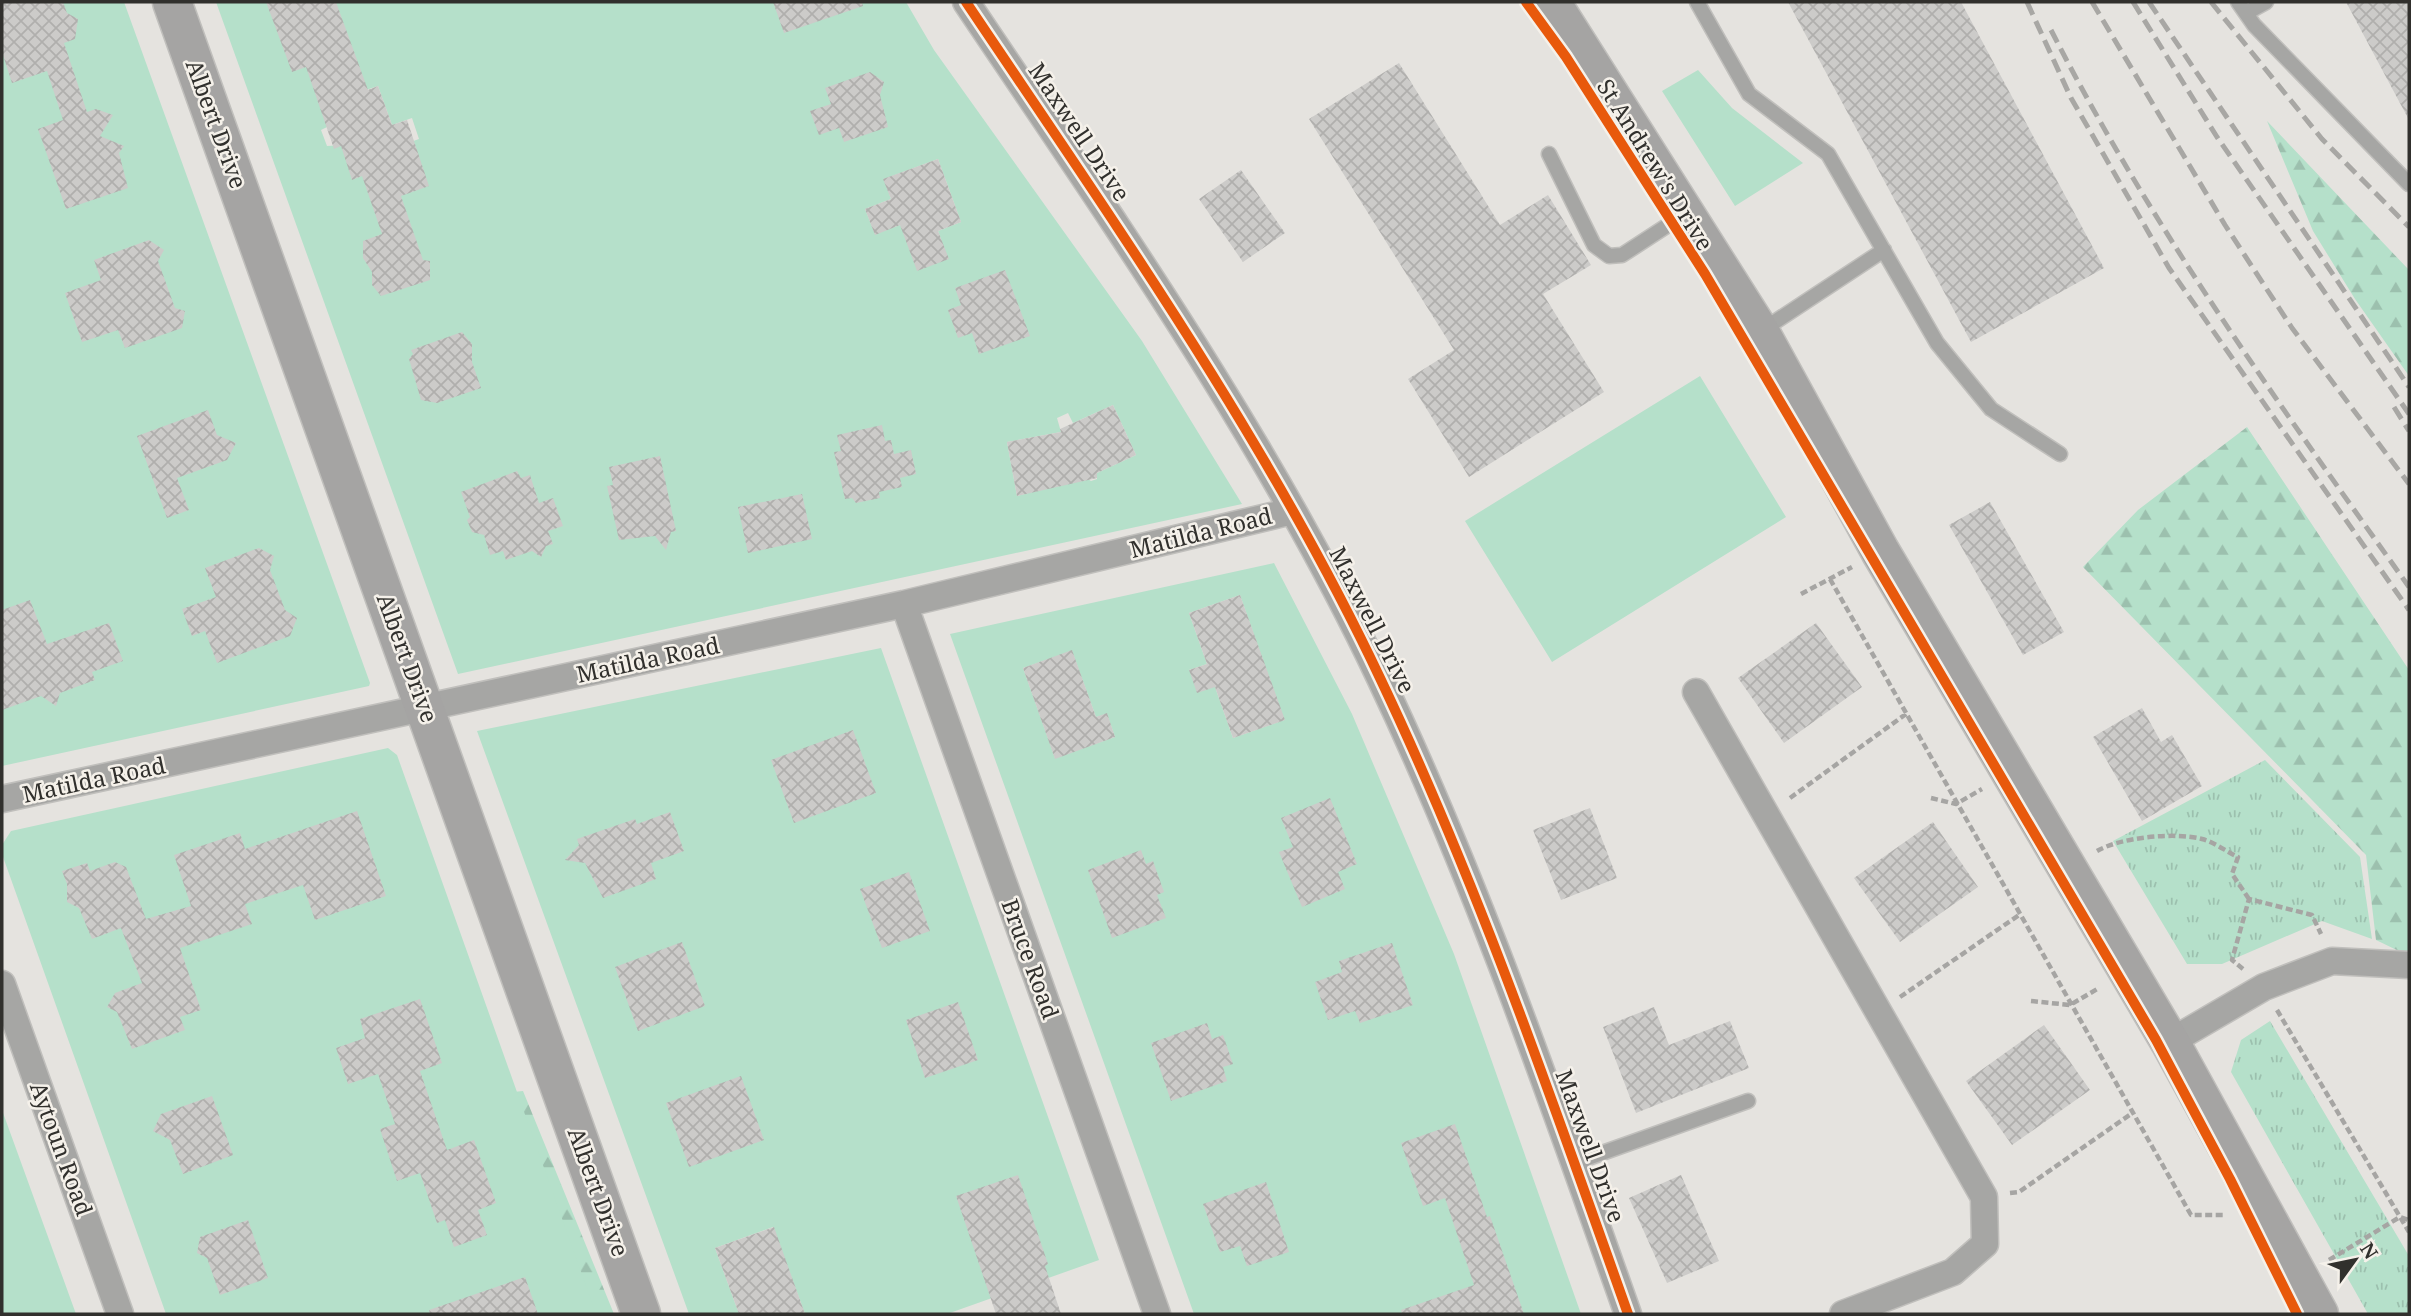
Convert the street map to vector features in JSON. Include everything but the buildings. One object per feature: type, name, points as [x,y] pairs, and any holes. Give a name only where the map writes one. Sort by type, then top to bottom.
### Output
[{"type":"street","name":"Albert Drive","points":[[172,2],[641,1314]]},
{"type":"street","name":"Maxwell Drive","points":[[966,2],[1189,335],[1292,511],[1379,675],[1461,856],[1628,1314]]},
{"type":"street","name":"St Andrew's Drive","points":[[1551,2],[1760,332],[1880,551],[2170,1042],[2301,1276],[2319,1314]]},
{"type":"street","name":"Matilda Road","points":[[2,799],[904,604],[1292,511]]},
{"type":"street","name":"Bruce Road","points":[[904,604],[1157,1314]]},
{"type":"street","points":[[1696,692],[1984,1197],[1985,1244],[1953,1272],[1844,1314]]},
{"type":"street","points":[[2170,1042],[2264,987],[2332,961],[2409,965]]},
{"type":"street","name":"Aytoun Road","points":[[2,984],[120,1314]]},
{"type":"lane","points":[[1697,2],[1749,94],[1828,154],[1937,343],[1991,409],[2060,454]]},
{"type":"lane","points":[[2266,2],[2242,7],[2254,25],[2409,184]]},
{"type":"lane","points":[[1549,154],[1594,245],[1609,256],[1622,255],[1686,213]]},
{"type":"lane","points":[[1760,332],[1884,250]]},
{"type":"lane","points":[[1574,1163],[1748,1101]]},
{"type":"path","points":[[1801,594],[1880,551]]},
{"type":"path","points":[[1830,579],[2191,1215],[2266,1215]]},
{"type":"path","points":[[1766,815],[1906,715]]},
{"type":"path","points":[[1931,798],[1956,804],[2010,773]]},
{"type":"path","points":[[2066,868],[2107,845],[2153,837],[2203,839],[2238,857],[2232,874],[2249,900],[2312,915],[2332,961]]},
{"type":"path","points":[[2249,900],[2232,960],[2264,987],[2409,1232]]},
{"type":"path","points":[[1879,1012],[2019,915]]},
{"type":"path","points":[[2031,1001],[2070,1005]]},
{"type":"path","points":[[1984,1197],[2020,1192],[2132,1114]]},
{"type":"path","points":[[2301,1276],[2400,1217],[2409,1220]]},
{"type":"green space","points":[[2,2],[124,2],[369,686],[2,766]]},
{"type":"green space","points":[[216,2],[906,2],[934,50],[1142,341],[1242,504],[458,674]],"holes":[[[378,86],[392,125],[412,118],[419,139],[399,146],[374,172],[352,179],[343,145],[327,146],[321,130],[327,127],[357,93]],[[938,159],[961,222],[938,231],[948,259],[900,225],[875,234],[865,209],[891,199],[884,179]],[[1113,405],[1136,455],[1097,473],[1097,479],[1091,481],[1086,478],[1017,496],[1007,442],[1061,432],[1057,418],[1068,413],[1073,423]]]},
{"type":"green space","points":[[1698,70],[1732,108],[1803,163],[1735,206],[1662,91]]},
{"type":"green space","points":[[2267,121],[2409,270],[2409,376],[2355,299],[2313,231]]},
{"type":"green space","points":[[1700,376],[1786,517],[1552,662],[1465,521]]},
{"type":"green space","points":[[2247,427],[2409,670],[2409,956],[2376,940],[2366,855],[2083,567],[2138,510]]},
{"type":"green space","points":[[1274,563],[1352,714],[1454,954],[1581,1314],[1194,1314],[950,634]],"holes":[[[1240,595],[1284,720],[1233,738],[1215,687],[1189,670],[1207,664],[1189,613]],[[1072,651],[1096,717],[1107,714],[1115,737],[1055,758],[1023,668]]]},
{"type":"green space","points":[[881,648],[1099,1260],[947,1314],[805,1314],[773,1227],[715,1248],[739,1314],[689,1314],[477,731]]},
{"type":"green space","points":[[388,748],[397,755],[596,1314],[166,1314],[2,854],[2,845],[11,831]]},
{"type":"green space","points":[[2265,760],[2360,857],[2372,939],[2322,921],[2222,964],[2187,964],[2113,841]]},
{"type":"green space","points":[[2270,1021],[2409,1256],[2409,1314],[2368,1314],[2231,1072],[2241,1040]]},
{"type":"green space","points":[[523,1091],[614,1314],[572,1314],[494,1094]]},
{"type":"green space","points":[[2,1110],[76,1314],[2,1314]]},
{"type":"railway","points":[[2027,2],[2071,98],[2169,268],[2409,610]]},
{"type":"railway","points":[[2092,2],[2225,225],[2292,328],[2409,484]]},
{"type":"railway","points":[[2133,2],[2217,137],[2409,414]]},
{"type":"railway","points":[[2149,2],[2409,387]]},
{"type":"railway","points":[[2211,2],[2322,139],[2409,227]]},
{"type":"railway","points":[[2051,30],[2131,175],[2174,245],[2266,384],[2409,587]]},
{"type":"railway","points":[[2394,407],[2409,431]]},
{"type":"cycle path","points":[[966,2],[1186,332],[1288,502],[1336,589],[1416,756],[1481,913],[1542,1073],[1628,1314]]},
{"type":"cycle path","points":[[1526,2],[1566,57],[1705,274],[2156,1040],[2230,1179],[2297,1314]]}]
